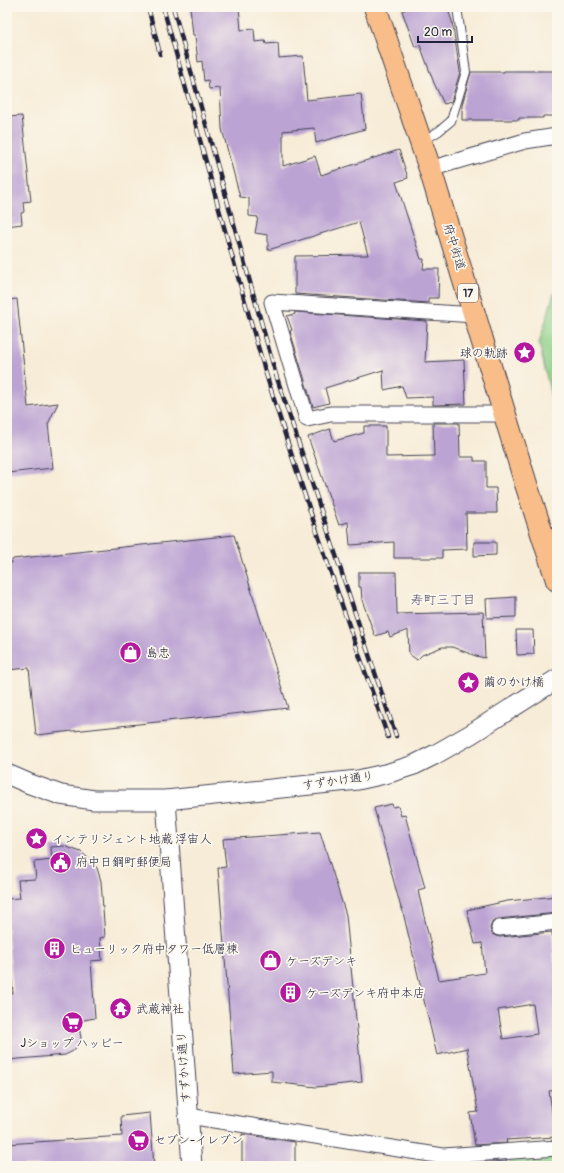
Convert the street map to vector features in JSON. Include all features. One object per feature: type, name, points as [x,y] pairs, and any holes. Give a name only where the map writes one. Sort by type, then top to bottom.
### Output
[{"type":"main road","name":"府中街道","points":[[375,7],[430,169],[557,580]]},
{"type":"street","points":[[430,169],[525,141],[557,136]]},
{"type":"street","points":[[475,315],[272,302],[307,420],[331,414],[505,414]]},
{"type":"street","name":"すずかけ通り","points":[[7,774],[61,795],[94,800],[166,800],[358,780],[389,773],[414,765],[460,741],[557,679]]},
{"type":"street","name":"すずかけ通り","points":[[166,800],[192,1166]]},
{"type":"street","points":[[499,928],[557,922]]},
{"type":"street","points":[[188,1116],[443,1161],[557,1148]]},
{"type":"lane","points":[[421,142],[439,131],[450,121],[466,72],[457,7]]},
{"type":"green space","points":[[557,288],[557,424],[539,343],[554,293]]},
{"type":"green space","points":[[554,1156],[557,1158],[557,1166],[510,1166],[510,1158]]},
{"type":"building","points":[[190,7],[239,7],[241,30],[254,29],[255,42],[265,41],[266,44],[278,43],[279,58],[303,56],[307,100],[361,94],[365,129],[316,143],[314,128],[283,131],[283,166],[315,156],[321,175],[399,150],[408,178],[396,182],[421,259],[424,259],[423,269],[439,269],[438,298],[428,298],[428,303],[295,294],[295,256],[368,255],[359,222],[268,250],[268,235],[255,233],[258,217],[249,216],[249,198],[240,197],[222,129],[220,88],[209,89],[208,80],[204,81],[202,61],[198,62]]},
{"type":"building","points":[[412,7],[447,7],[452,21],[460,72],[451,102],[444,104],[434,83],[420,45],[415,47],[402,11]]},
{"type":"building","points":[[557,71],[557,114],[555,114],[555,116],[543,116],[543,118],[519,118],[519,120],[462,120],[462,105],[471,72]]},
{"type":"building","points":[[22,116],[31,201],[23,202],[24,212],[21,213],[22,224],[7,226],[7,117]]},
{"type":"building","points":[[17,299],[28,407],[58,403],[48,424],[53,468],[7,473],[7,300]]},
{"type":"building","points":[[295,312],[427,321],[425,362],[464,360],[466,404],[433,405],[433,397],[406,398],[402,386],[384,390],[383,370],[325,388],[329,403],[313,407],[290,331],[292,330],[287,316],[295,314]]},
{"type":"building","points":[[433,423],[459,423],[460,457],[474,457],[474,461],[486,461],[486,488],[496,488],[497,513],[466,513],[467,549],[442,550],[442,558],[394,558],[394,542],[350,545],[348,522],[339,525],[308,437],[330,429],[334,441],[364,433],[364,426],[386,426],[386,457],[434,456]]},
{"type":"building","points":[[234,535],[288,708],[36,735],[29,668],[7,670],[7,570],[13,559]]},
{"type":"building","points":[[474,542],[496,542],[496,555],[474,556]]},
{"type":"building","points":[[359,572],[396,572],[397,614],[483,612],[485,658],[452,647],[442,647],[422,655],[417,660],[409,654],[408,630],[390,637],[388,632],[375,636],[362,600],[361,587],[359,587]]},
{"type":"building","points":[[516,597],[516,617],[487,618],[486,599]]},
{"type":"building","points":[[516,630],[533,630],[534,654],[517,655]]},
{"type":"building","points":[[392,804],[393,807],[398,806],[401,816],[405,815],[425,888],[418,890],[439,980],[485,973],[482,943],[475,944],[467,910],[507,901],[557,896],[557,913],[498,919],[493,921],[490,929],[492,934],[500,937],[552,932],[554,962],[557,961],[557,1090],[549,1091],[556,1137],[506,1140],[507,1143],[475,1145],[470,1113],[478,1112],[467,1048],[437,1055],[402,908],[374,808]],"holes":[[[533,1004],[537,1034],[503,1039],[498,1010]]]},
{"type":"building","name":"ケーズデンキ府中本店","points":[[320,832],[346,915],[362,1082],[316,1087],[272,1082],[272,1071],[234,1074],[218,868],[226,867],[223,839]]},
{"type":"building","name":"ヒューリック府中タワー低層棟","points":[[64,846],[81,852],[89,859],[97,868],[101,881],[105,937],[100,938],[102,960],[91,961],[95,1018],[78,1021],[81,1038],[73,1051],[65,1055],[7,1060],[7,994],[13,993],[7,926],[7,899],[20,898],[18,880],[36,879],[34,862],[52,860],[51,847]]},
{"type":"building","points":[[150,1113],[154,1166],[7,1166],[7,1144],[122,1136],[121,1116]]},
{"type":"building","points":[[242,1134],[295,1142],[295,1166],[242,1166]]},
{"type":"building","points":[[507,1161],[507,1166],[478,1166],[477,1163]]},
{"type":"railway","points":[[148,7],[160,54]]},
{"type":"railway","points":[[163,7],[267,377],[310,513],[388,737]]},
{"type":"railway","points":[[173,7],[276,375],[396,736]]},
{"type":"place","name":"球の軌跡","points":[[524,353]]},
{"type":"place","name":"島忠","points":[[130,653]]},
{"type":"place","name":"繭のかけ橋","points":[[468,682]]},
{"type":"place","name":"インテリジェント地蔵 浮宙人","points":[[37,839]]},
{"type":"place","name":"府中日鋼町郵便局","points":[[61,862]]},
{"type":"place","name":"ヒューリック府中タワー低層棟","points":[[55,949]]},
{"type":"place","name":"ケーズデンキ","points":[[271,961]]},
{"type":"place","name":"ケーズデンキ府中本店","points":[[291,993]]},
{"type":"place","name":"武蔵神社","points":[[121,1009]]},
{"type":"place","name":"Jショップ ハッピー","points":[[72,1022]]},
{"type":"place","name":"セブン-イレブン","points":[[139,1140]]},
{"type":"district","name":"寿町三丁目","points":[[443,600]]}]
